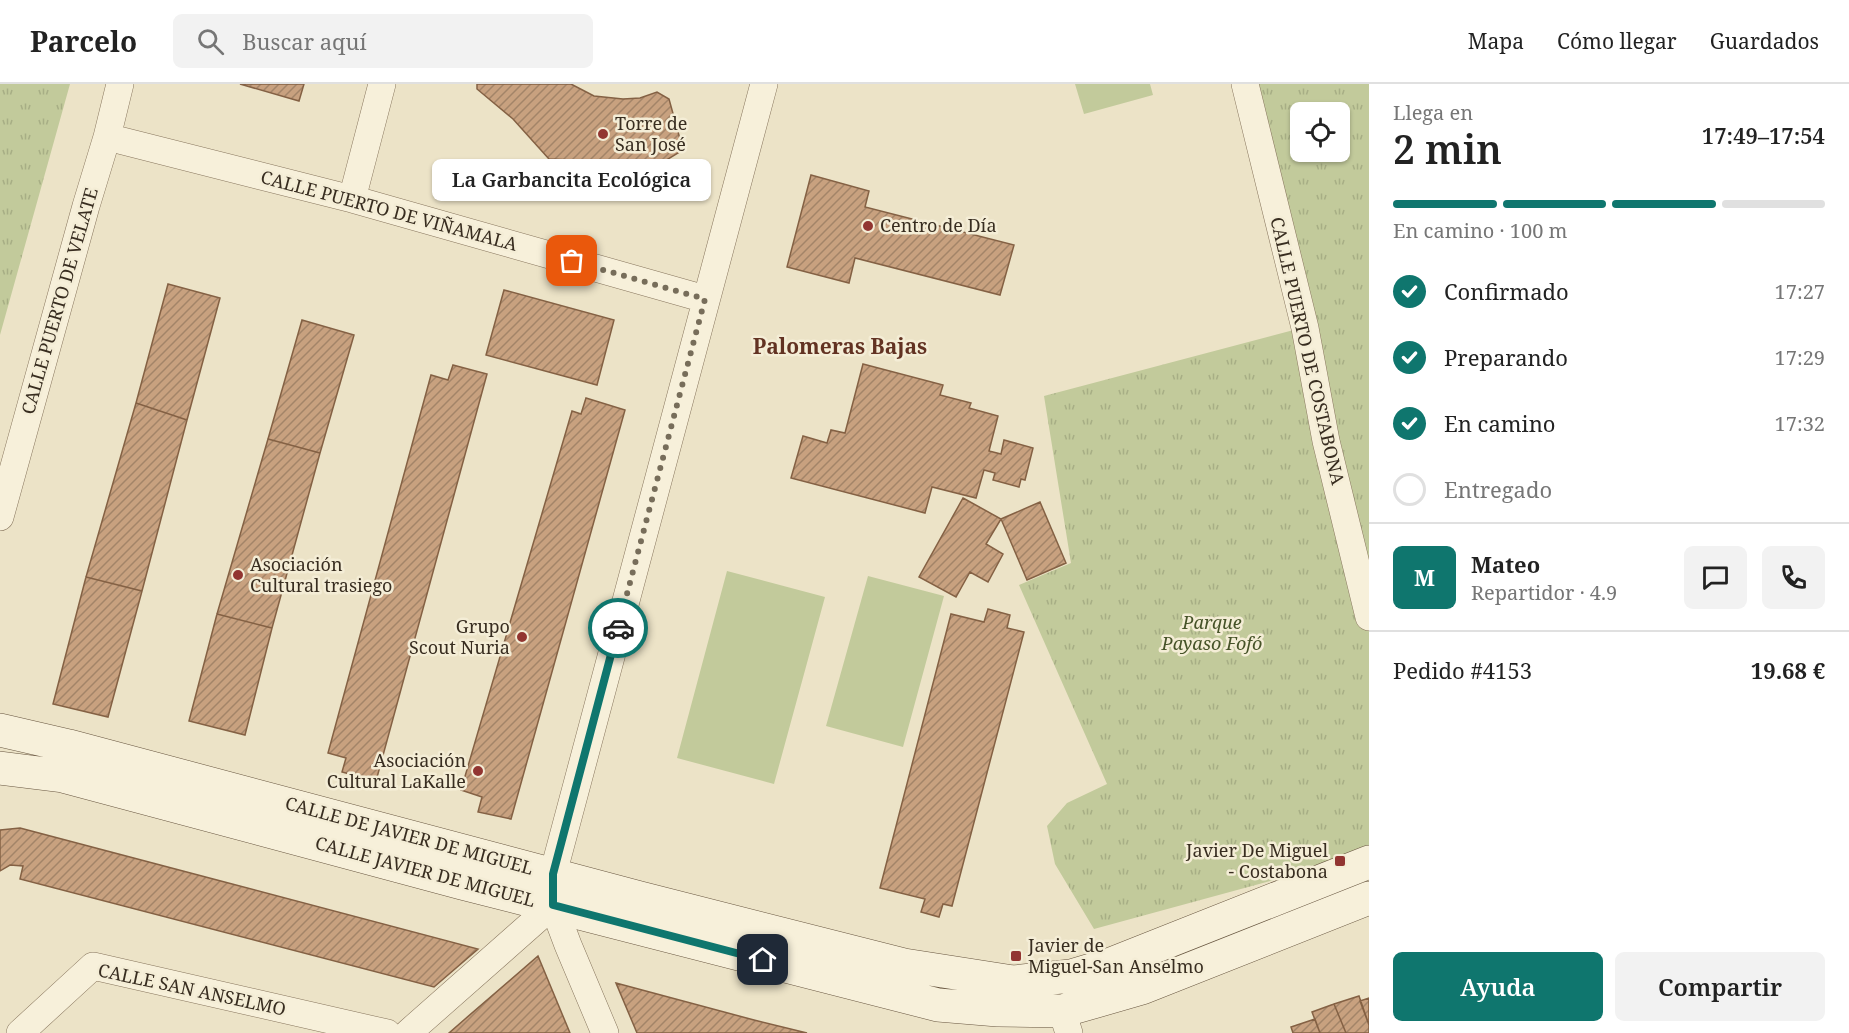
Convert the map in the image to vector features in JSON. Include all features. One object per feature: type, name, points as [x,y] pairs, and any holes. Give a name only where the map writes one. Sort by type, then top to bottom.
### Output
[{"type":"street","name":"CALLE PUERTO DE VELATE","points":[[0,517],[120,84]]},
{"type":"street","points":[[352,199],[382,84]]},
{"type":"street","points":[[605,1033],[568,945],[553,890],[705,299],[764,84]]},
{"type":"street","name":"CALLE PUERTO DE COSTABONA","points":[[1245,84],[1305,328],[1326,441],[1369,617]]},
{"type":"street","name":"CALLE PUERTO DE VIÑAMALA","points":[[107,136],[352,199],[705,299]]},
{"type":"street","name":"CALLE DE JAVIER DE MIGUEL","points":[[0,730],[69,746],[553,890],[904,965],[1013,982],[1071,976],[1111,964],[1369,862]]},
{"type":"street","points":[[0,742],[0,751]]},
{"type":"street","name":"CALLE JAVIER DE MIGUEL","points":[[0,768],[63,776],[462,883],[553,890],[938,1005],[998,1010],[1066,1022],[1142,988],[1369,898]]},
{"type":"street","points":[[408,1033],[553,890]]},
{"type":"street","name":"CALLE SAN ANSELMO","points":[[20,1033],[93,966],[387,1033]]},
{"type":"green space","points":[[0,84],[70,84],[0,335]]},
{"type":"green space","points":[[1075,84],[1150,84],[1153,95],[1084,114]]},
{"type":"green space","name":"Parque Payaso Fofó","points":[[1245,84],[1369,84],[1369,854],[1094,929],[1055,864],[1047,826],[1067,803],[1107,784],[1019,585],[1071,563],[1044,396],[1305,327]]},
{"type":"green space","points":[[727,571],[825,597],[774,784],[677,758]]},
{"type":"green space","points":[[868,576],[944,596],[903,747],[826,726]]},
{"type":"building","points":[[240,84],[304,84],[299,101]]},
{"type":"building","name":"Torre de San José","points":[[477,84],[571,84],[594,96],[623,99],[640,98],[657,92],[669,99],[683,150],[642,175],[596,161],[549,159],[513,119],[477,89]]},
{"type":"building","name":"Centro de Día","points":[[811,175],[869,191],[865,207],[1014,245],[1000,295],[855,258],[849,283],[787,267]]},
{"type":"building","points":[[168,284],[220,298],[187,420],[136,403]]},
{"type":"building","points":[[504,290],[614,320],[597,385],[486,355]]},
{"type":"building","points":[[302,320],[354,335],[320,453],[268,439]]},
{"type":"building","points":[[863,364],[943,385],[940,395],[971,403],[969,408],[998,416],[989,451],[1001,454],[1004,440],[1033,448],[1025,480],[1021,479],[1019,487],[993,480],[995,473],[984,470],[976,498],[932,487],[925,513],[791,478],[803,436],[827,443],[831,430],[845,433]]},
{"type":"building","points":[[453,365],[487,374],[376,781],[342,772],[346,758],[328,753],[431,375],[448,380]]},
{"type":"building","points":[[586,398],[625,410],[511,819],[478,812],[482,797],[461,790],[572,411],[581,414]]},
{"type":"building","points":[[136,403],[187,420],[142,591],[86,577]]},
{"type":"building","points":[[268,439],[320,453],[272,628],[217,614]]},
{"type":"building","points":[[963,498],[1001,519],[986,544],[1003,554],[988,582],[970,572],[956,597],[919,577]]},
{"type":"building","points":[[1040,502],[1066,563],[1027,580],[1001,519]]},
{"type":"building","points":[[86,577],[142,591],[108,717],[53,704]]},
{"type":"building","points":[[988,609],[1010,615],[1007,628],[1024,632],[952,906],[943,904],[939,917],[921,912],[925,899],[880,888],[951,614],[984,622]]},
{"type":"building","points":[[217,614],[272,628],[245,735],[189,721]]},
{"type":"building","points":[[20,828],[478,949],[434,987],[20,879],[23,866],[10,865],[0,871],[0,830]]},
{"type":"building","points":[[538,956],[570,1033],[449,1033],[465,1019]]},
{"type":"building","points":[[616,983],[754,1020],[807,1033],[637,1033]]},
{"type":"building","points":[[1359,996],[1369,1025],[1369,1033],[1346,1033],[1334,1004]]},
{"type":"building","points":[[1369,998],[1369,1025],[1360,1001]]},
{"type":"building","points":[[1334,1004],[1346,1033],[1320,1033],[1312,1012]]},
{"type":"building","points":[[1315,1019],[1320,1033],[1293,1033],[1291,1027]]},
{"type":"way so far","points":[[572,261],[705,299],[618,628]]},
{"type":"place","name":"Torre de San José","points":[[603,134]]},
{"type":"place","name":"Centro de Día","points":[[868,226]]},
{"type":"place","name":"La Garbancita Ecológica","points":[[572,261]]},
{"type":"place","name":"Asociación Cultural trasiego","points":[[238,575]]},
{"type":"place","name":"Grupo Scout Nuria","points":[[522,637]]},
{"type":"place","name":"Asociación Cultural LaKalle","points":[[478,771]]},
{"type":"place","name":"Javier De Miguel - Costabona","points":[[1340,861]]},
{"type":"place","name":"Javier de Miguel-San Anselmo","points":[[1016,956]]},
{"type":"district","name":"Palomeras Bajas","points":[[840,347]]},
{"type":"route","points":[[618,628],[553,874],[553,905],[763,960]]}]
